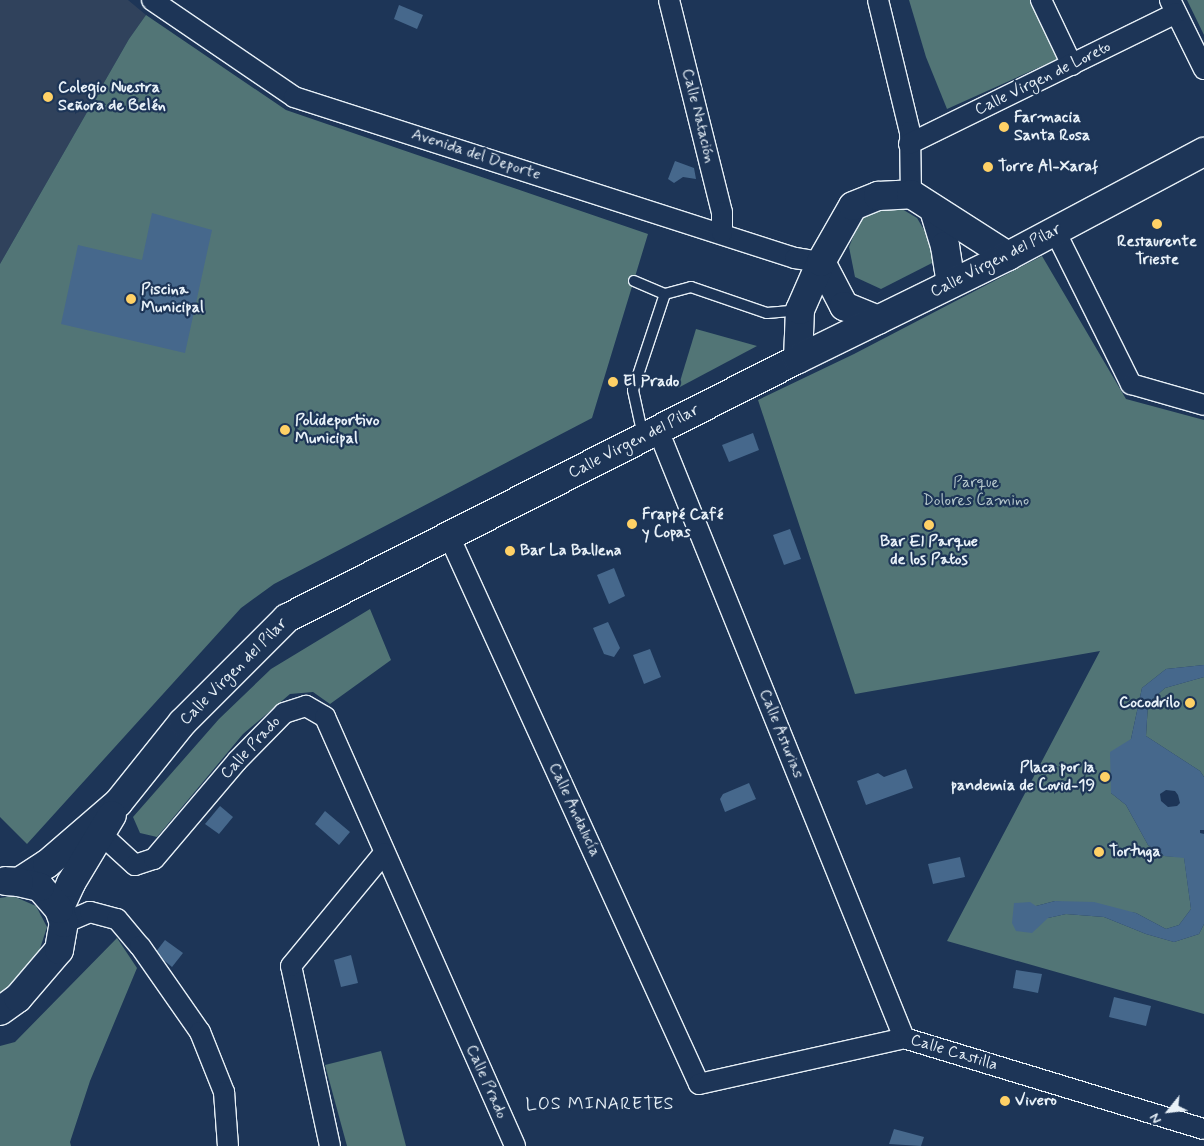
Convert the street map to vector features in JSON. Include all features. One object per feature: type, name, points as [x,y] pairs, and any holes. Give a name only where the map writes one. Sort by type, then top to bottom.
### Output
[{"type":"main road","name":"Calle Virgen del Pilar","points":[[0,1011],[18,998],[59,950],[62,916],[71,883],[118,803],[183,722],[287,618],[798,359],[1008,256],[1204,152]]},
{"type":"main road","points":[[798,359],[800,310],[821,262],[853,206],[878,196],[911,194],[1008,256]]},
{"type":"main road","points":[[934,210],[945,246],[950,284]]},
{"type":"main road","points":[[821,262],[844,306],[878,320]]},
{"type":"main road","name":"Calle Virgen del Pilar","points":[[10,882],[47,864],[118,803]]},
{"type":"main road","points":[[10,882],[40,887],[62,916]]},
{"type":"street","name":"Avenida del Deporte","points":[[152,0],[294,97],[795,258],[821,262]]},
{"type":"street","name":"Calle Natación","points":[[669,0],[722,212],[722,233]]},
{"type":"street","points":[[878,0],[910,132],[911,194]]},
{"type":"street","points":[[1041,0],[1072,65]]},
{"type":"street","points":[[1173,7],[1204,69]]},
{"type":"street","name":"Calle Virgen de Loreto","points":[[909,144],[1072,65],[1173,7]]},
{"type":"street","points":[[1055,231],[1130,384],[1204,405]]},
{"type":"street","name":"Calle Asturias","points":[[651,434],[904,1038]]},
{"type":"street","name":"Calle Andalucía","points":[[449,536],[699,1084]]},
{"type":"street","name":"Calle Prado","points":[[101,834],[135,865],[154,859],[237,761],[284,713],[306,706],[325,717],[514,1146]]},
{"type":"street","points":[[330,1146],[291,966],[384,853]]},
{"type":"street","points":[[62,916],[90,912],[117,919],[140,946],[200,1032],[224,1092],[228,1146]]},
{"type":"street","name":"Calle Castilla","points":[[699,1084],[904,1038],[1204,1129]]},
{"type":"lane","points":[[634,281],[665,294],[691,287],[766,313],[800,310]]},
{"type":"lane","points":[[651,434],[634,390],[665,294]]},
{"type":"shaded area","name":"Colegio Nuestra Señora de Belén","points":[[0,0],[128,0],[146,15],[129,39],[0,264]]},
{"type":"shaded area","points":[[399,5],[423,15],[417,29],[394,19]]},
{"type":"shaded area","points":[[675,161],[694,168],[696,179],[683,177],[674,183],[668,179]]},
{"type":"shaded area","name":"Piscina Municipal","points":[[152,213],[212,230],[185,353],[61,324],[78,245],[142,260]]},
{"type":"shaded area","points":[[753,433],[759,450],[729,462],[722,445]]},
{"type":"shaded area","points":[[790,529],[801,559],[784,565],[773,535]]},
{"type":"shaded area","points":[[614,568],[625,596],[609,604],[597,575]]},
{"type":"shaded area","points":[[608,622],[620,648],[614,657],[604,654],[593,628]]},
{"type":"shaded area","points":[[650,649],[661,677],[644,684],[633,655]]},
{"type":"shaded area","points":[[1204,665],[1204,677],[1165,688],[1148,703],[1146,736],[1200,771],[1204,777],[1204,830],[1200,830],[1200,833],[1204,834],[1204,924],[1199,934],[1174,942],[1146,934],[1104,917],[1066,914],[1048,918],[1032,933],[1016,931],[1012,923],[1014,903],[1030,902],[1036,906],[1055,901],[1094,902],[1136,913],[1166,929],[1179,925],[1191,909],[1184,858],[1164,856],[1148,845],[1126,805],[1111,793],[1110,752],[1131,739],[1142,688],[1166,669]],"holes":[[[1166,790],[1175,791],[1180,803],[1177,806],[1168,807],[1161,801],[1160,794]]]},
{"type":"shaded area","points":[[906,769],[913,788],[866,805],[857,781],[878,773],[884,777]]},
{"type":"shaded area","points":[[749,783],[756,799],[725,812],[720,799],[723,794]]},
{"type":"shaded area","points":[[220,806],[233,817],[219,834],[205,824]]},
{"type":"shaded area","points":[[325,811],[350,832],[339,845],[315,824]]},
{"type":"shaded area","points":[[960,857],[965,877],[933,884],[928,864]]},
{"type":"shaded area","points":[[165,940],[183,953],[172,967],[155,953]]},
{"type":"shaded area","points":[[351,955],[358,983],[341,987],[334,960]]},
{"type":"shaded area","points":[[1016,970],[1042,974],[1038,993],[1013,988]]},
{"type":"shaded area","points":[[1114,997],[1151,1006],[1146,1026],[1109,1017]]},
{"type":"shaded area","points":[[894,1129],[924,1137],[921,1146],[889,1144]]},
{"type":"green space","points":[[909,0],[1033,0],[1060,58],[947,109],[926,57]]},
{"type":"green space","points":[[1187,0],[1204,0],[1204,35]]},
{"type":"green space","name":"Polideportivo Municipal","points":[[146,15],[286,110],[648,234],[592,418],[274,584],[241,608],[27,844],[0,817],[0,264],[129,39]]},
{"type":"green space","points":[[897,206],[917,218],[929,238],[934,262],[881,289],[855,277],[849,247],[862,215]]},
{"type":"green space","name":"Parque Dolores Camino","points":[[1042,256],[1126,399],[1204,420],[1204,665],[1166,669],[1142,688],[1131,739],[1111,793],[1126,805],[1148,845],[1164,856],[1184,857],[1191,909],[1179,925],[1166,929],[1136,913],[1055,901],[1036,906],[1048,918],[1066,914],[1104,917],[1146,934],[1174,942],[1199,934],[1204,924],[1204,1014],[947,941],[1100,651],[855,694],[758,400],[854,354]]},
{"type":"green space","points":[[696,329],[757,346],[678,388]]},
{"type":"green space","points":[[370,609],[391,660],[330,704],[313,692],[290,694],[243,734],[157,837],[140,833],[133,817],[219,719],[271,669]]},
{"type":"green space","points":[[1204,677],[1204,777],[1200,771],[1146,736],[1148,703],[1165,688]]},
{"type":"green space","points":[[13,896],[36,906],[47,927],[36,961],[0,995],[0,898]]},
{"type":"green space","points":[[117,938],[137,968],[90,1081],[70,1142],[71,1146],[0,1146],[0,1046],[15,1042]]},
{"type":"green space","points":[[381,1051],[406,1146],[347,1146],[325,1065]]},
{"type":"place","name":"Colegio Nuestra Señora de Belén","points":[[48,97]]},
{"type":"place","name":"Farmacia Santa Rosa","points":[[1004,127]]},
{"type":"place","name":"Torre Al-Xaraf","points":[[988,167]]},
{"type":"place","name":"Restaurente Trieste","points":[[1157,224]]},
{"type":"place","name":"Piscina Municipal","points":[[131,299]]},
{"type":"place","name":"El Prado","points":[[613,382]]},
{"type":"place","name":"Polideportivo Municipal","points":[[285,430]]},
{"type":"place","name":"Frappé Café y Copas","points":[[632,524]]},
{"type":"place","name":"Bar El Parque de los Patos","points":[[929,525]]},
{"type":"place","name":"Bar La Ballena","points":[[510,551]]},
{"type":"place","name":"Cocodrilo","points":[[1190,703]]},
{"type":"place","name":"Placa por la pandemia de Covid-19","points":[[1105,777]]},
{"type":"place","name":"Tortuga","points":[[1099,852]]},
{"type":"place","name":"Vivero","points":[[1005,1101]]},
{"type":"district","name":"LOS MINARETES","points":[[600,1104]]}]
